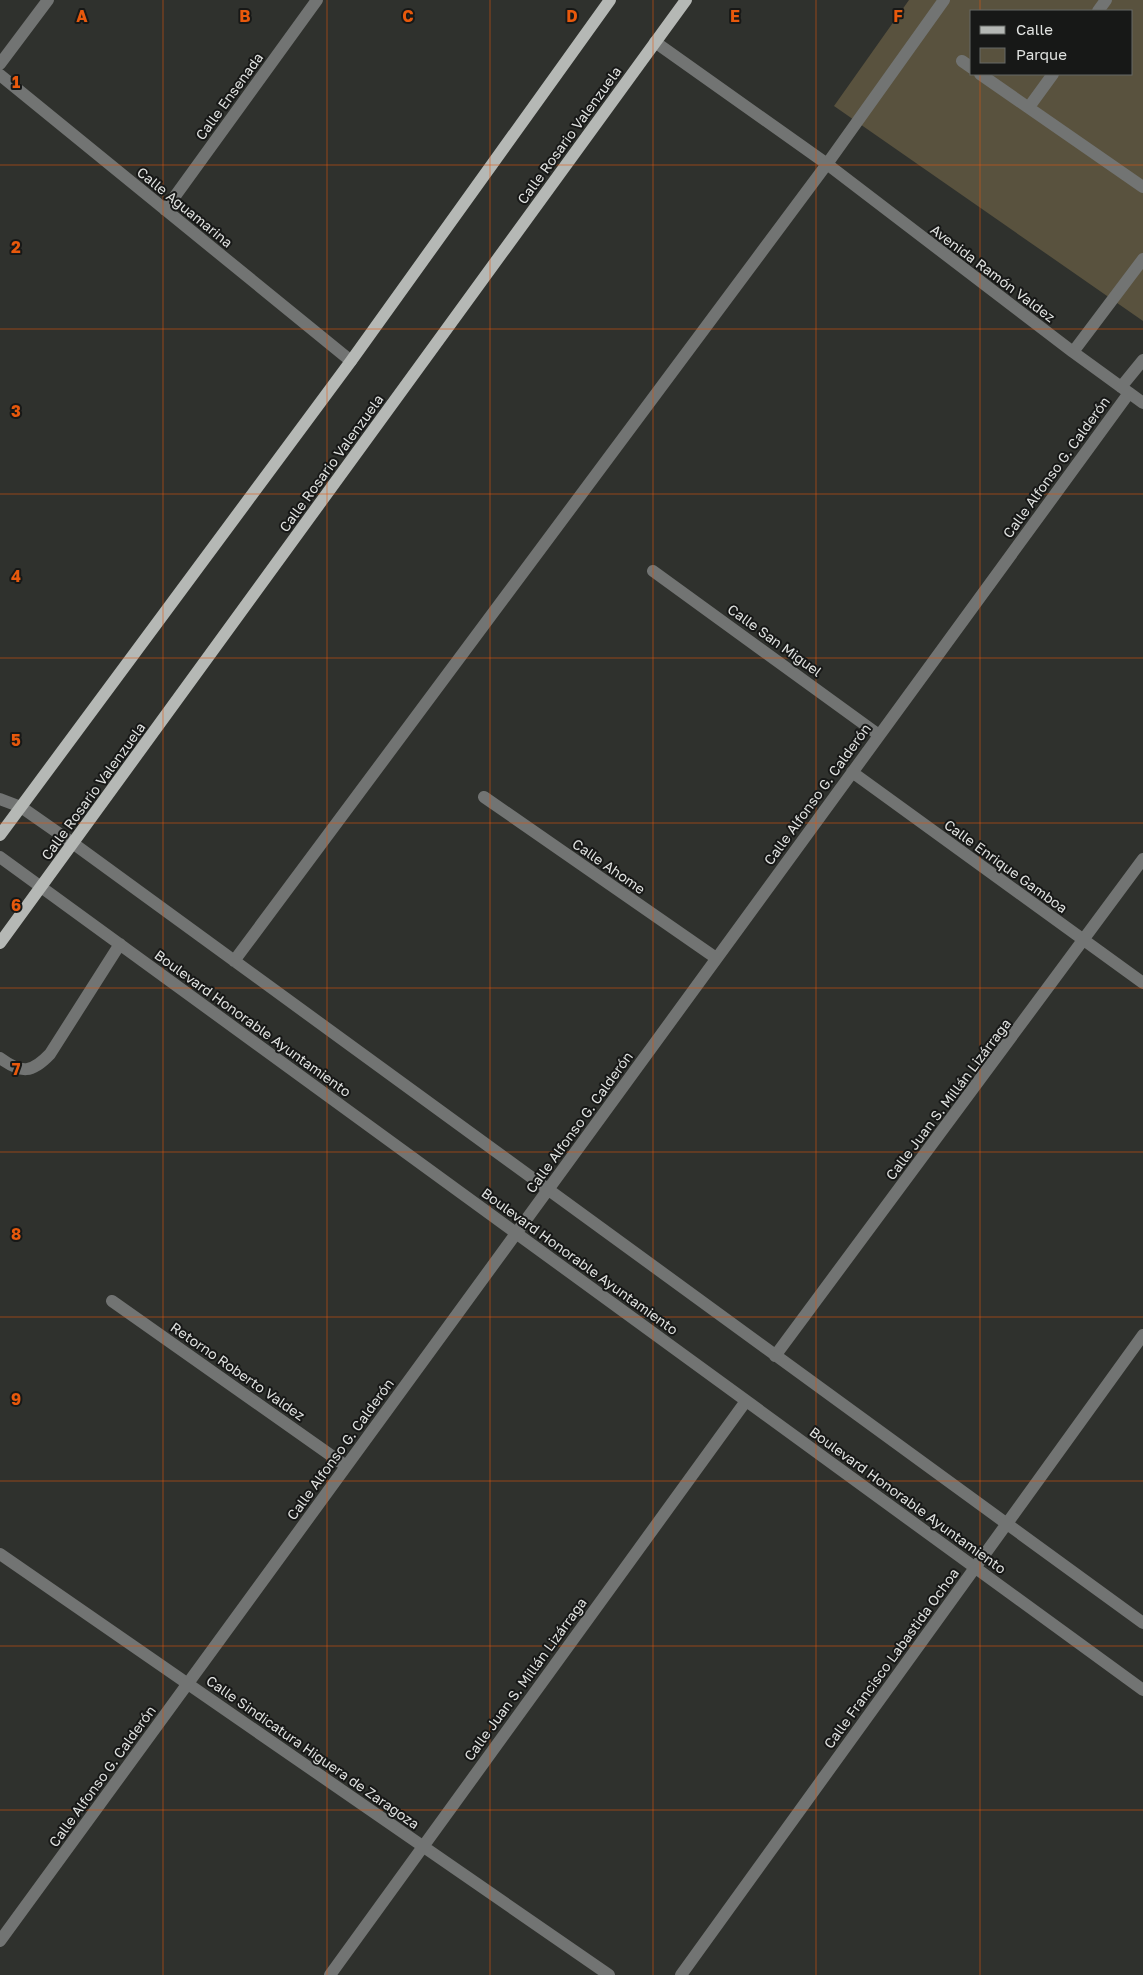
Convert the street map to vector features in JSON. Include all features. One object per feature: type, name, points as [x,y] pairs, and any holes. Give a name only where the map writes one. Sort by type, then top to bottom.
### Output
[{"type":"main road","points":[[0,835],[350,361],[610,0]]},
{"type":"main road","name":"Calle Rosario Valenzuela","points":[[0,943],[42,888],[686,0]]},
{"type":"street","points":[[0,64],[48,0]]},
{"type":"street","name":"Calle Ensenada","points":[[165,210],[317,0]]},
{"type":"street","points":[[234,961],[827,164],[944,0]]},
{"type":"street","name":"Avenida Ramón Valdez","points":[[655,42],[827,164],[1072,352],[1143,403]]},
{"type":"street","name":"Calle Aguamarina","points":[[0,75],[350,361]]},
{"type":"street","points":[[981,75],[1143,187]]},
{"type":"street","points":[[1029,107],[1052,75]]},
{"type":"street","points":[[1072,352],[1143,259]]},
{"type":"street","name":"Calle Alfonso G. Calderón","points":[[0,1941],[880,734],[1125,390],[1143,360]]},
{"type":"street","name":"Calle San Miguel","points":[[653,571],[880,734]]},
{"type":"street","name":"Calle Enrique Gamboa","points":[[852,772],[1143,983]]},
{"type":"street","name":"Calle Ahome","points":[[484,797],[716,958]]},
{"type":"street","points":[[0,799],[22,807],[74,844],[1143,1623]]},
{"type":"street","name":"Boulevard Honorable Ayuntamiento","points":[[0,857],[1143,1690]]},
{"type":"street","name":"Calle Juan S. Millán Lizárraga","points":[[775,1356],[1143,859]]},
{"type":"street","points":[[0,1058],[11,1066],[26,1070],[40,1065],[50,1054],[120,944]]},
{"type":"street","name":"Retorno Roberto Valdez","points":[[112,1301],[346,1466]]},
{"type":"street","name":"Calle Francisco Labastida Ochoa","points":[[681,1975],[1143,1335]]},
{"type":"street","name":"Calle Juan S. Millán Lizárraga","points":[[330,1975],[746,1401]]},
{"type":"street","name":"Calle Sindicatura Higuera de Zaragoza","points":[[0,1554],[609,1975]]},
{"type":"green space","points":[[909,0],[1143,0],[1143,321],[834,106]]}]
